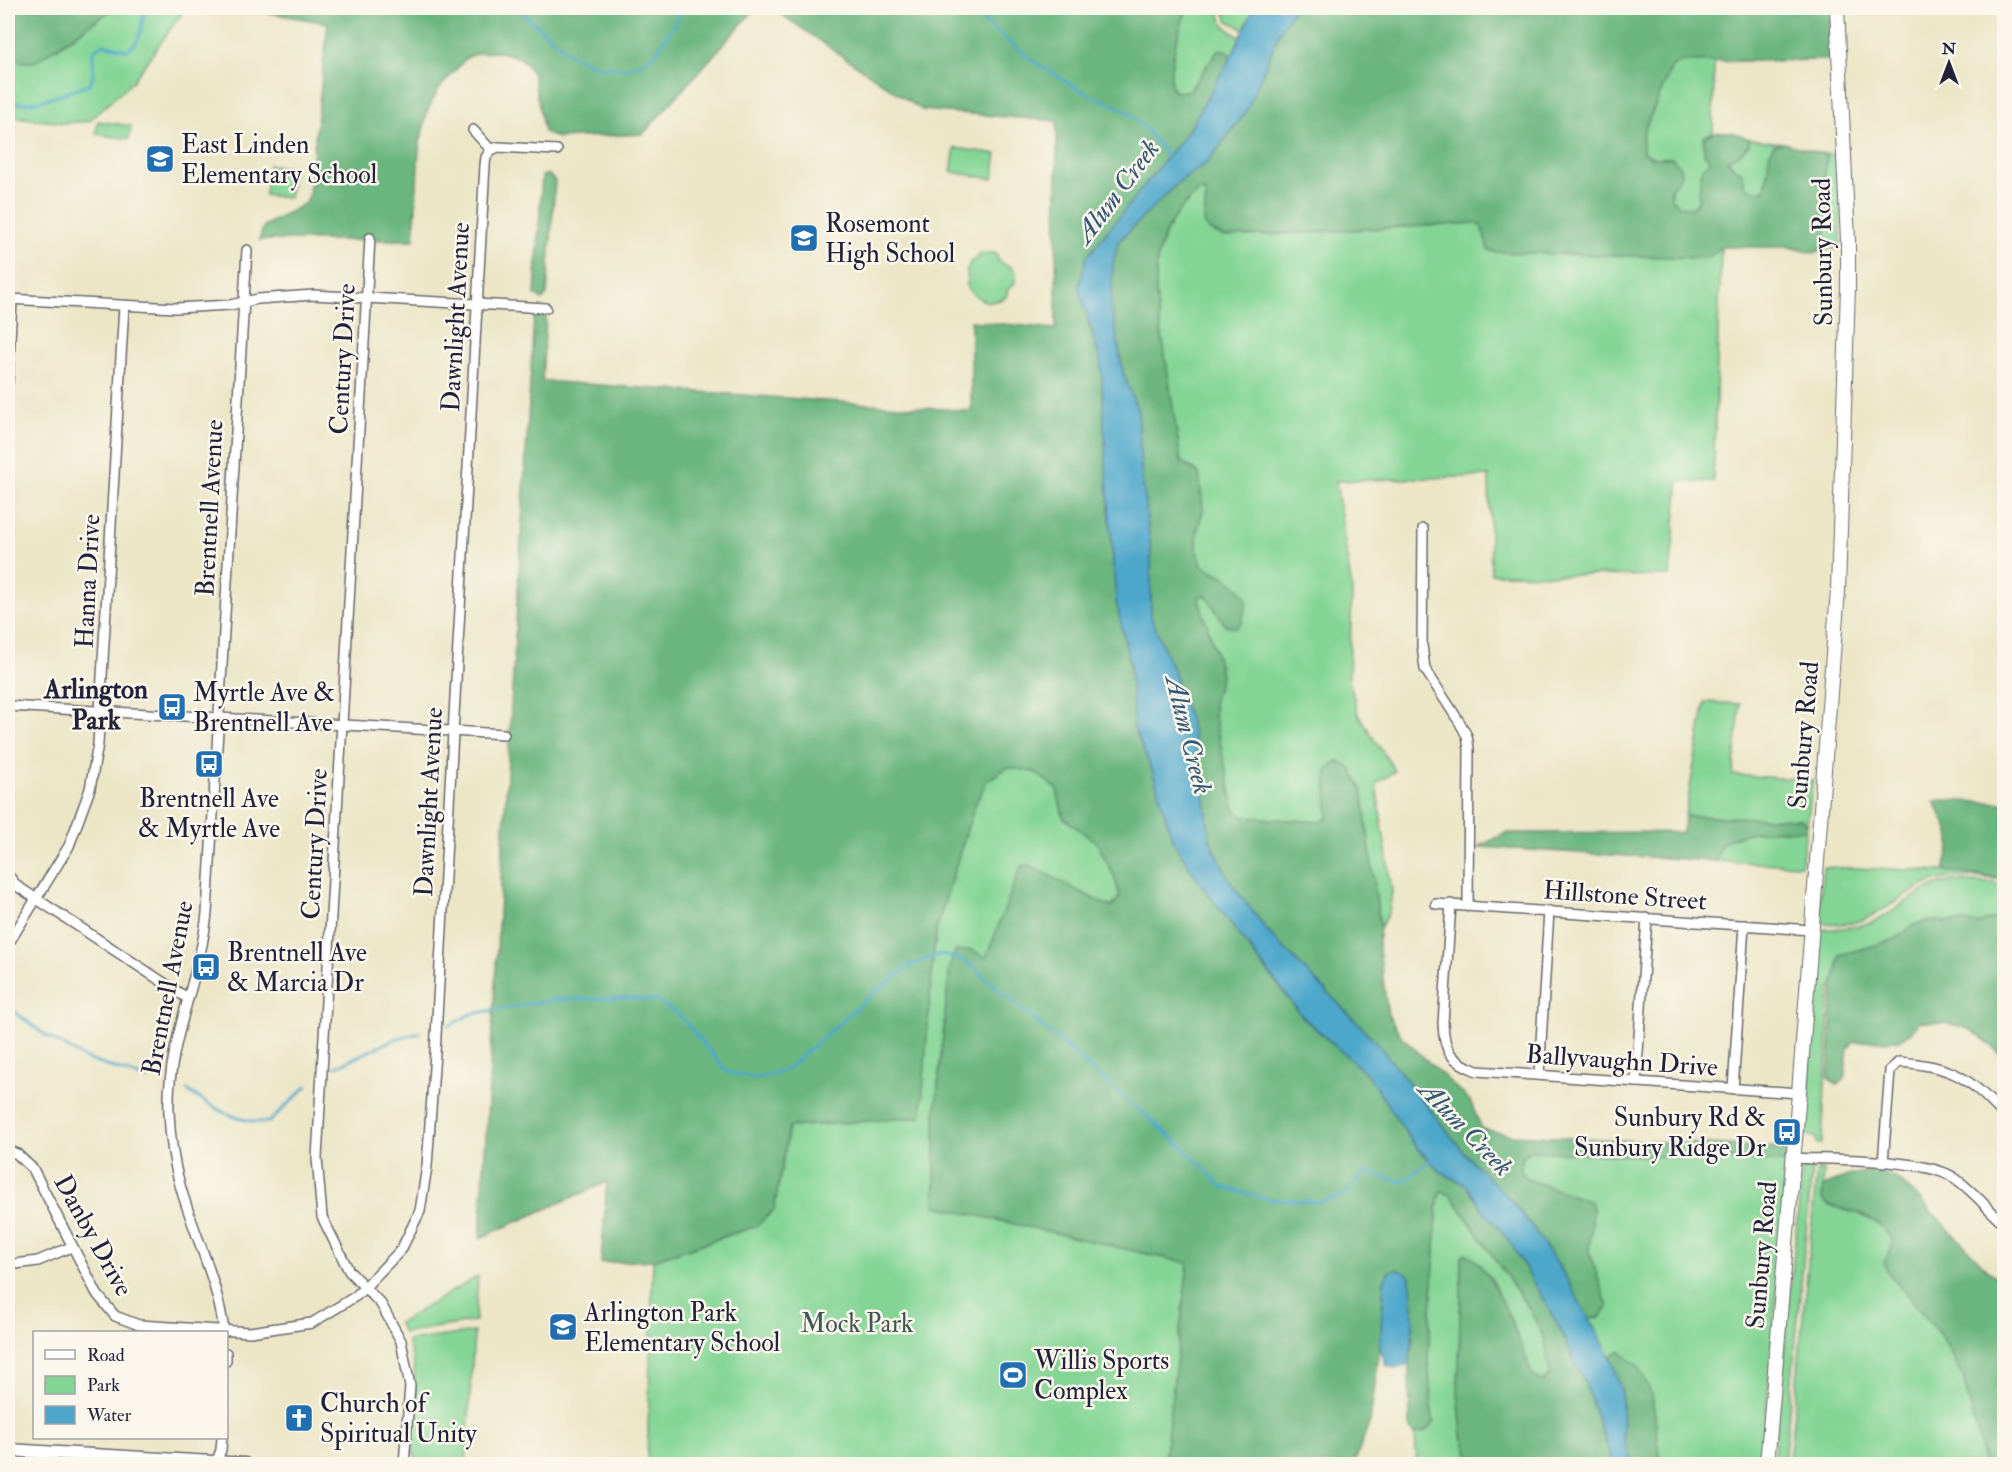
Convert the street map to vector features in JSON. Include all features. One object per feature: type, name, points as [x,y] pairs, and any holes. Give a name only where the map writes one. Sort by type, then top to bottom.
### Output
[{"type":"main road","name":"Sunbury Road","points":[[1767,1464],[1799,1093],[1836,616],[1844,447],[1848,241],[1837,8]]},
{"type":"main road","points":[[8,1450],[245,1464]]},
{"type":"street","points":[[473,130],[491,150],[498,147],[557,150]]},
{"type":"street","name":"Dawnlight Avenue","points":[[228,1332],[250,1332],[312,1323],[356,1296],[401,1250],[420,1210],[427,1166],[484,165],[491,150]]},
{"type":"street","name":"Century Drive","points":[[370,238],[317,1158],[322,1217],[349,1271],[381,1305],[401,1341],[410,1386],[404,1464]]},
{"type":"street","name":"Brentnell Avenue","points":[[224,1331],[221,1308],[204,1250],[180,1183],[169,1115],[174,1050],[205,933],[247,250]]},
{"type":"street","points":[[8,382],[10,299],[176,309],[314,295],[546,308]]},
{"type":"street","name":"Hanna Drive","points":[[8,944],[69,846],[90,789],[101,710],[124,306]]},
{"type":"street","points":[[1423,529],[1422,645],[1425,669],[1467,736],[1469,749],[1468,905]]},
{"type":"street","points":[[8,706],[504,734]]},
{"type":"street","points":[[8,875],[16,886],[187,998]]},
{"type":"street","name":"Hillstone Street","points":[[1436,904],[1811,930]]},
{"type":"street","name":"Ballyvaughn Drive","points":[[1451,904],[1443,1023],[1444,1040],[1449,1053],[1461,1065],[1477,1071],[1799,1093]]},
{"type":"street","points":[[1539,1075],[1550,911]]},
{"type":"street","points":[[1636,1082],[1647,918]]},
{"type":"street","points":[[1733,1089],[1744,925]]},
{"type":"street","points":[[1883,1163],[1889,1076],[1893,1065],[1899,1062],[1927,1065],[1951,1071],[1976,1087],[2004,1115]]},
{"type":"street","name":"Danby Drive","points":[[8,1150],[17,1154],[33,1169],[97,1294],[115,1316],[139,1325],[212,1331]]},
{"type":"street","points":[[1793,1158],[1927,1168],[1953,1178],[2004,1223]]},
{"type":"street","points":[[8,1265],[38,1261],[72,1247]]},
{"type":"street","points":[[216,1464],[222,1439]]},
{"type":"green space","points":[[8,8],[114,8],[35,62],[20,62],[8,51]]},
{"type":"green space","points":[[114,8],[168,8],[182,13],[132,82],[89,121],[64,123],[8,116],[8,51],[20,62],[56,49]]},
{"type":"green space","points":[[251,8],[756,8],[643,134],[558,138],[544,132],[533,74],[521,58],[500,52],[478,53],[466,58],[438,90],[427,112],[419,148],[414,240],[259,240],[264,226],[306,203],[309,194],[328,23]]},
{"type":"green space","points":[[772,8],[1188,8],[1172,61],[1173,91],[1190,90],[1218,50],[1226,50],[1231,57],[1188,131],[1086,258],[1089,325],[1101,361],[1116,601],[1130,664],[1134,728],[1153,773],[1173,841],[1205,890],[1303,1018],[1368,1075],[1413,1143],[1439,1171],[1467,1186],[1483,1210],[1509,1240],[1556,1321],[1586,1385],[1613,1464],[1472,1464],[1462,1436],[1458,1392],[1462,1257],[1465,1253],[1476,1261],[1496,1289],[1533,1376],[1543,1381],[1550,1375],[1545,1340],[1530,1310],[1451,1195],[1441,1192],[1438,1199],[1428,1359],[1433,1422],[1427,1431],[1415,1434],[1410,1430],[1409,1364],[1413,1337],[1384,1282],[1380,1348],[1370,1421],[1354,1464],[1164,1464],[1188,1263],[935,1206],[935,1116],[950,966],[955,951],[972,950],[986,958],[1021,866],[1029,865],[1112,907],[1120,896],[1114,876],[1097,843],[1063,817],[1057,789],[1035,772],[1008,767],[987,780],[974,807],[937,926],[921,1117],[789,1127],[774,1210],[756,1226],[653,1260],[601,1263],[607,1182],[480,1238],[534,316],[540,314],[546,317],[542,381],[971,411],[971,321],[1056,329],[1057,121],[922,110]]},
{"type":"green space","points":[[1188,8],[1219,8],[1225,26],[1240,37],[1231,57],[1226,50],[1218,50],[1190,90],[1180,92],[1173,91],[1172,61]]},
{"type":"green space","points":[[1223,8],[1245,8],[1253,11],[1244,29],[1228,21]]},
{"type":"green space","points":[[1294,8],[1830,8],[1831,57],[1825,60],[1682,62],[1672,67],[1643,133],[1643,152],[1654,158],[1672,158],[1680,166],[1681,176],[1671,189],[1671,199],[1680,206],[1692,208],[1698,202],[1702,168],[1710,162],[1704,153],[1704,137],[1710,134],[1726,132],[1749,139],[1749,144],[1741,153],[1727,160],[1734,168],[1742,172],[1745,187],[1757,192],[1765,189],[1771,149],[1774,145],[1784,143],[1824,154],[1827,158],[1822,191],[1825,249],[1813,253],[1789,247],[1721,247],[1708,258],[1494,252],[1488,249],[1482,227],[1476,223],[1224,237],[1210,231],[1204,225],[1206,196],[1204,191],[1199,191],[1173,220],[1164,237],[1156,267],[1157,302],[1181,462],[1199,473],[1203,510],[1197,532],[1197,551],[1202,566],[1233,583],[1247,600],[1242,622],[1236,628],[1225,625],[1206,595],[1200,596],[1199,600],[1221,676],[1214,699],[1214,714],[1234,808],[1243,817],[1322,822],[1328,817],[1327,773],[1333,763],[1339,761],[1350,767],[1362,789],[1380,928],[1378,942],[1388,1015],[1402,1037],[1470,1101],[1482,1129],[1512,1135],[1789,1148],[1788,1162],[1530,1151],[1523,1157],[1520,1169],[1527,1179],[1591,1202],[1593,1209],[1589,1252],[1608,1307],[1600,1317],[1588,1319],[1562,1271],[1511,1200],[1468,1157],[1376,1042],[1270,934],[1231,883],[1210,840],[1203,785],[1174,672],[1151,617],[1151,551],[1141,468],[1138,412],[1123,372],[1111,305],[1113,265],[1118,242],[1181,180],[1206,164],[1246,112],[1279,33]]},
{"type":"green space","points":[[1714,61],[1713,132],[1704,137],[1704,153],[1711,162],[1702,168],[1698,202],[1692,208],[1680,206],[1671,199],[1671,189],[1681,176],[1672,158],[1654,158],[1643,152],[1643,133],[1672,67],[1682,62]]},
{"type":"green space","points":[[98,121],[131,126],[129,139],[96,134]]},
{"type":"green space","points":[[1749,139],[1784,143],[1774,145],[1771,149],[1765,189],[1757,192],[1745,187],[1742,172],[1734,168],[1727,159],[1741,153],[1749,144]]},
{"type":"green space","points":[[955,148],[997,154],[993,179],[951,172]]},
{"type":"green space","points":[[1824,154],[1838,155],[1841,249],[1825,249],[1822,191],[1827,158]]},
{"type":"green space","points":[[269,165],[293,168],[289,198],[265,195]]},
{"type":"green space","points":[[548,174],[555,181],[547,295],[542,300],[535,295],[542,176]]},
{"type":"green space","points":[[1199,191],[1204,191],[1206,196],[1204,225],[1224,237],[1476,223],[1482,227],[1488,249],[1494,252],[1707,258],[1721,247],[1713,482],[1679,481],[1670,576],[1491,574],[1489,476],[1336,481],[1352,591],[1349,679],[1358,714],[1395,771],[1376,784],[1392,891],[1389,912],[1380,928],[1362,789],[1350,767],[1338,761],[1333,763],[1327,772],[1328,817],[1322,822],[1243,817],[1233,808],[1214,714],[1214,699],[1221,676],[1199,600],[1200,596],[1206,594],[1225,625],[1197,551],[1197,532],[1203,510],[1196,470],[1181,462],[1156,290],[1156,267],[1164,237],[1178,212]]},
{"type":"green space","points":[[980,253],[996,253],[999,262],[1011,267],[1016,273],[1015,283],[1008,290],[1006,297],[990,302],[985,301],[967,288],[967,270],[970,262],[978,258]]},
{"type":"green space","points":[[1705,702],[1740,704],[1733,775],[1813,780],[1807,824],[1800,819],[1685,816]]},
{"type":"green space","name":"Mock Park","points":[[1008,767],[1035,772],[1057,789],[1063,817],[1097,843],[1114,876],[1120,896],[1112,907],[1100,902],[986,959],[950,966],[935,1116],[935,1206],[1188,1263],[1164,1464],[647,1464],[653,1260],[756,1226],[774,1210],[789,1127],[921,1117],[937,926],[974,807],[987,780]]},
{"type":"green space","points":[[1934,801],[2004,803],[2004,879],[1945,871],[1950,841],[1945,823]]},
{"type":"green space","points":[[1685,816],[1801,819],[1807,824],[1806,830],[1760,831],[1737,836],[1720,847],[1715,861],[1478,847],[1506,833],[1682,832]]},
{"type":"green space","points":[[1806,830],[1801,865],[1715,861],[1720,847],[1737,836],[1760,831]]},
{"type":"green space","points":[[1823,867],[1945,871],[1998,877],[2004,880],[1967,877],[1939,880],[1915,890],[1866,919],[1837,924],[1818,922]]},
{"type":"green space","points":[[1955,881],[2004,885],[2004,915],[1981,923],[1927,921],[1914,925],[1894,940],[1840,955],[1833,987],[1830,988],[1822,1144],[1817,1144],[1815,1137],[1806,1135],[1818,930],[1851,927],[1875,921],[1924,891]]},
{"type":"green space","points":[[2004,915],[2004,1058],[1984,1039],[1966,1028],[1957,1025],[1919,1022],[1911,1033],[1899,1040],[1853,1042],[1848,1049],[1844,1080],[1838,1085],[1828,1078],[1833,987],[1840,955],[1893,940],[1914,925],[1927,921],[1981,923]]},
{"type":"green space","points":[[1530,1151],[1788,1162],[1762,1464],[1661,1464],[1652,1395],[1619,1352],[1610,1356],[1588,1319],[1600,1317],[1608,1307],[1589,1252],[1593,1209],[1591,1202],[1527,1179],[1520,1169],[1523,1157]]},
{"type":"green space","points":[[1812,1168],[1784,1464],[1773,1464],[1802,1172]]},
{"type":"green space","points":[[1817,1169],[1824,1169],[1822,1200],[1828,1205],[1860,1214],[1879,1224],[1892,1239],[1887,1271],[1942,1337],[1963,1377],[1982,1451],[1982,1464],[1789,1464]]},
{"type":"green space","points":[[1869,1171],[1881,1172],[1897,1179],[1912,1191],[1990,1272],[2004,1282],[2004,1464],[1982,1464],[1982,1451],[1963,1377],[1942,1337],[1887,1271],[1884,1263],[1892,1247],[1892,1239],[1879,1224],[1860,1214],[1828,1205],[1822,1199],[1824,1186],[1847,1176]]},
{"type":"green space","points":[[1441,1191],[1451,1195],[1530,1310],[1545,1340],[1550,1375],[1543,1381],[1533,1376],[1491,1277],[1462,1257],[1458,1392],[1462,1436],[1472,1464],[1417,1464],[1415,1434],[1427,1431],[1433,1422],[1428,1359],[1438,1199]]},
{"type":"green space","points":[[478,1276],[475,1321],[403,1333],[399,1323]]},
{"type":"green space","points":[[474,1332],[466,1464],[419,1464],[412,1449],[415,1374],[407,1341]]},
{"type":"green space","points":[[1619,1351],[1638,1366],[1652,1395],[1661,1464],[1633,1464],[1624,1440],[1621,1390],[1610,1356]]},
{"type":"water","name":"Alum Creek","points":[[1254,8],[1294,8],[1279,33],[1246,112],[1206,164],[1181,180],[1118,242],[1113,265],[1111,305],[1123,372],[1138,412],[1141,468],[1151,551],[1151,617],[1174,672],[1192,729],[1203,785],[1210,840],[1231,883],[1270,934],[1376,1042],[1468,1157],[1511,1200],[1533,1228],[1562,1271],[1610,1356],[1621,1390],[1624,1440],[1633,1464],[1613,1464],[1586,1385],[1556,1321],[1509,1240],[1483,1210],[1467,1186],[1440,1171],[1413,1143],[1368,1075],[1304,1018],[1205,890],[1173,841],[1153,773],[1134,728],[1130,664],[1116,601],[1101,362],[1079,289],[1086,258],[1188,131],[1231,57]]},
{"type":"water","points":[[1397,1269],[1409,1275],[1413,1320],[1409,1364],[1398,1368],[1386,1365],[1380,1348],[1384,1282],[1388,1272]]},
{"type":"waterway","points":[[8,101],[17,103],[38,101],[88,85],[93,78],[93,51],[103,44],[128,50],[140,35],[147,8]]},
{"type":"waterway","points":[[517,8],[570,54],[594,66],[624,69],[641,64],[656,53],[684,8]]},
{"type":"waterway","name":"Alum Creek","points":[[968,8],[1030,59],[1078,89],[1125,110],[1147,131],[1167,156]]},
{"type":"waterway","points":[[449,1026],[471,1014],[550,1000],[628,998],[658,1001],[680,1016],[727,1072],[756,1078],[786,1070],[877,990],[911,965],[941,954],[967,962],[1186,1150],[1222,1187],[1268,1199],[1321,1202],[1344,1195],[1367,1172],[1403,1182],[1430,1161]]},
{"type":"waterway","points":[[8,1007],[45,1035],[86,1059],[147,1079]]},
{"type":"waterway","points":[[335,1067],[395,1039],[420,1033]]},
{"type":"waterway","points":[[187,1090],[236,1117],[269,1122],[307,1086]]},
{"type":"place","name":"East Linden Elementary School","points":[[160,159]]},
{"type":"place","name":"Rosemont High School","points":[[804,238]]},
{"type":"place","name":"Myrtle Ave & Brentnell Ave","points":[[172,707]]},
{"type":"place","name":"Brentnell Ave & Myrtle Ave","points":[[209,764]]},
{"type":"place","name":"Brentnell Ave & Marcia Dr","points":[[206,967]]},
{"type":"place","name":"Sunbury Rd & Sunbury Ridge Dr","points":[[1787,1132]]},
{"type":"place","name":"Arlington Park Elementary School","points":[[563,1327]]},
{"type":"place","name":"Willis Sports Complex","points":[[1013,1375]]},
{"type":"place","name":"Church of Spiritual Unity","points":[[299,1418]]},
{"type":"district","name":"Arlington Park","points":[[96,704]]}]
